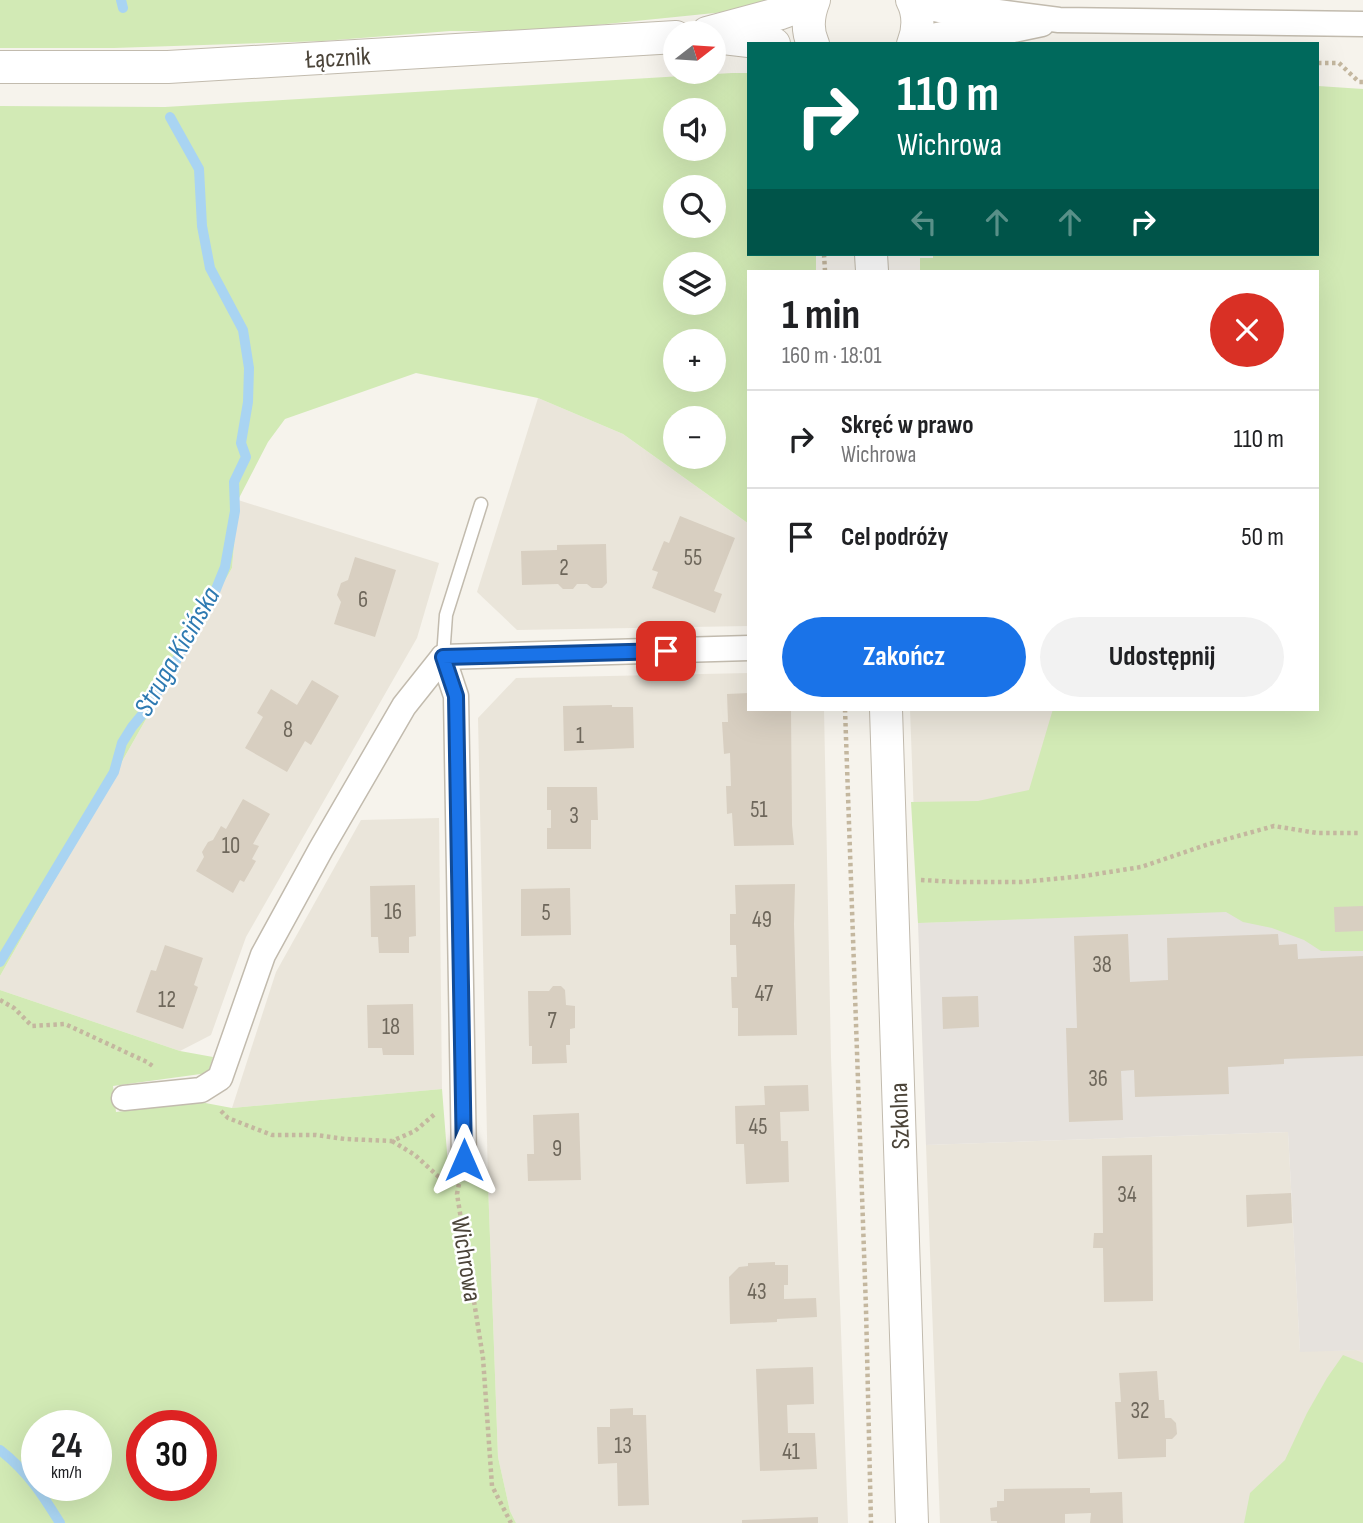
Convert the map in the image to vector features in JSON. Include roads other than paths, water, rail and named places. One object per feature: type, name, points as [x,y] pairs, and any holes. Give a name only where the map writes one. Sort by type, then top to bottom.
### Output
[{"type":"street","points":[[726,28],[813,1]]},
{"type":"street","points":[[812,42],[808,22],[813,1]]},
{"type":"street","points":[[1059,20],[990,35],[942,34],[915,41],[918,22],[914,2],[944,11],[991,11],[1059,20],[1363,24]]},
{"type":"street","name":"Łącznik","points":[[0,66],[168,67],[663,38]]},
{"type":"street","points":[[726,38],[757,42]]},
{"type":"street","points":[[124,1098],[201,1090],[220,1078],[263,955],[404,706],[443,657],[747,648]]},
{"type":"street","points":[[443,657],[456,696],[464,1160]]},
{"type":"street","name":"Szkolna","points":[[886,711],[912,1523]]},
{"type":"lane","points":[[443,657],[446,615],[481,504]]},
{"type":"waterway","name":"Struga Kicińska","points":[[121,0],[123,8]]},
{"type":"waterway","name":"Struga Kicińska","points":[[0,962],[114,772],[122,743],[150,705],[199,622],[225,567],[235,511],[234,482],[246,457],[241,443],[248,402],[249,368],[243,330],[210,268],[202,226],[199,169],[170,117]]},
{"type":"waterway","name":"Struga Kicińska","points":[[0,1450],[34,1484],[60,1523]]}]
